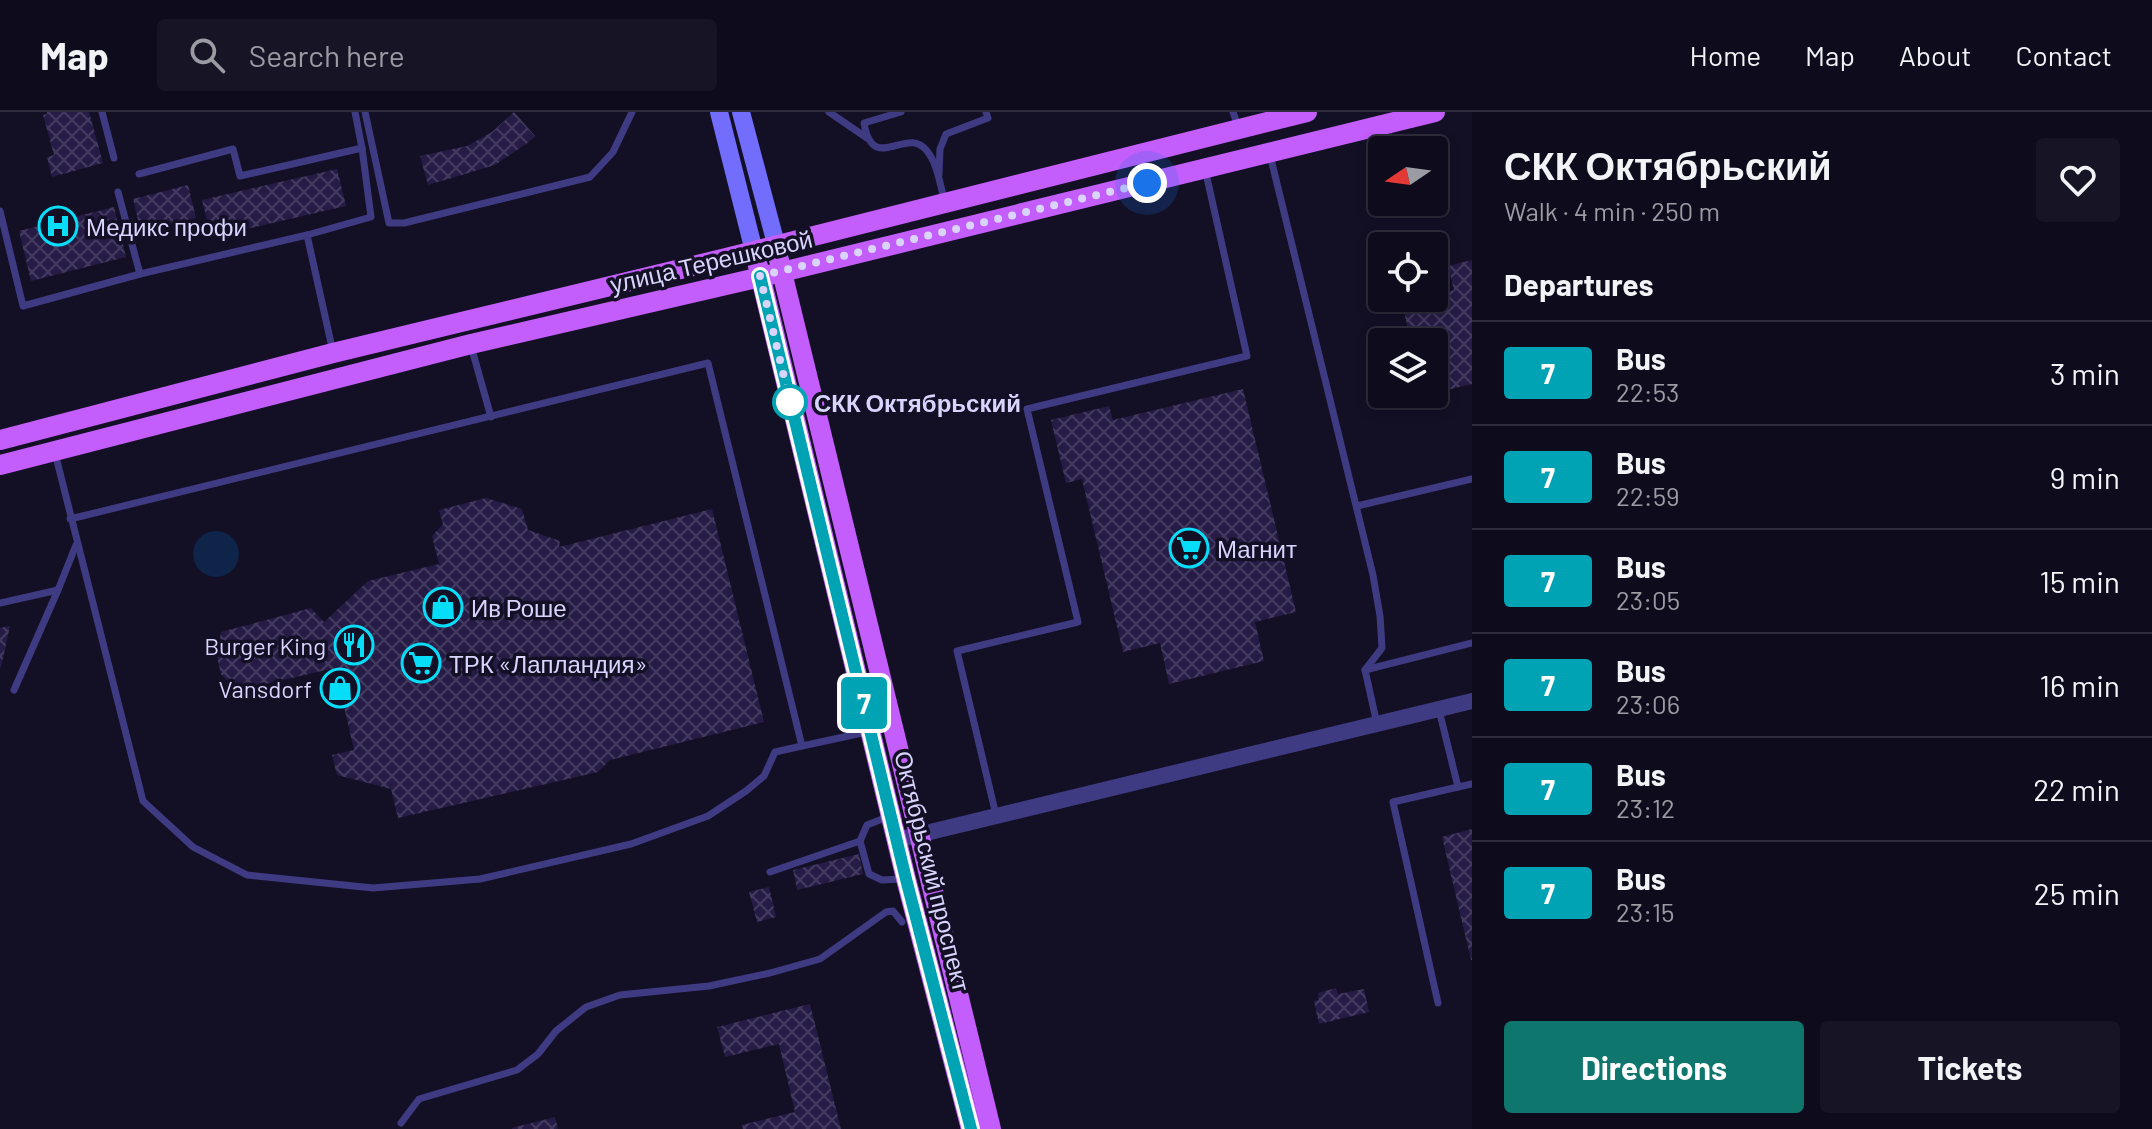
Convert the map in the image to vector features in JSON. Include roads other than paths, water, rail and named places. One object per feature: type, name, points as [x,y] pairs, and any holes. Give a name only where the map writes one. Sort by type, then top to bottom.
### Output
[{"type":"main road","name":"Октябрьский проспект","points":[[719,112],[906,879],[971,1129]]},
{"type":"main road","name":"Октябрьский проспект","points":[[741,112],[776,244],[991,1129]]},
{"type":"main road","name":"улица Терешковой","points":[[0,440],[333,353],[945,202],[1236,120],[1307,112]]},
{"type":"main road","name":"улица Терешковой","points":[[0,465],[471,344],[782,272],[1435,112]]},
{"type":"street","points":[[897,840],[1472,701]]},
{"type":"lane","points":[[102,112],[114,158]]},
{"type":"lane","points":[[0,211],[23,306],[140,274],[307,235],[371,217],[355,112]]},
{"type":"lane","points":[[365,112],[389,223],[404,223],[590,177],[613,152],[632,112]]},
{"type":"lane","points":[[829,112],[867,138],[874,147],[884,149],[909,142],[920,143],[929,152],[945,202]]},
{"type":"lane","points":[[867,138],[864,123],[901,112]]},
{"type":"lane","points":[[938,176],[940,149],[946,134],[988,118],[986,112]]},
{"type":"lane","points":[[139,174],[233,149],[240,176],[362,148]]},
{"type":"lane","points":[[1269,153],[1373,575],[1382,648],[1365,670]]},
{"type":"lane","points":[[996,815],[957,651],[1078,622],[1027,409],[1247,356],[1204,168]]},
{"type":"lane","points":[[118,192],[140,274]]},
{"type":"lane","points":[[307,235],[333,353]]},
{"type":"lane","points":[[471,344],[491,417]]},
{"type":"lane","points":[[70,519],[708,363],[802,746]]},
{"type":"lane","points":[[54,450],[143,801],[193,847],[247,875],[373,888],[480,879],[631,844],[708,816],[764,776],[775,752],[892,727]]},
{"type":"lane","points":[[1357,506],[1472,479]]},
{"type":"lane","points":[[14,690],[77,543]]},
{"type":"lane","points":[[0,603],[58,590]]},
{"type":"lane","points":[[1365,670],[1472,643]]},
{"type":"lane","points":[[1365,670],[1377,724]]},
{"type":"lane","points":[[1439,710],[1458,787]]},
{"type":"lane","points":[[1438,1003],[1393,802],[1472,784]]},
{"type":"lane","points":[[892,815],[867,825],[860,841],[869,874],[882,880],[906,879]]},
{"type":"lane","points":[[770,872],[860,841]]},
{"type":"lane","points":[[401,1123],[419,1099],[517,1070],[538,1054],[556,1031],[586,1007],[620,995],[709,986],[820,959],[886,912],[913,903]]},
{"type":"lane","points":[[893,911],[902,922]]},
{"type":"water","points":[[216,531],[232,538],[239,554],[232,570],[216,577],[200,570],[193,554],[200,538]]},
{"type":"place","name":"Медикс профи","points":[[58,226]]},
{"type":"place","name":"СКК Октябрьский","points":[[790,402]]},
{"type":"place","name":"Магнит","points":[[1189,548]]},
{"type":"place","name":"Ив Роше","points":[[443,607]]},
{"type":"place","name":"Burger King","points":[[354,645]]},
{"type":"place","name":"ТРК «Лапландия»","points":[[421,663]]},
{"type":"place","name":"Vansdorf","points":[[340,688]]}]
